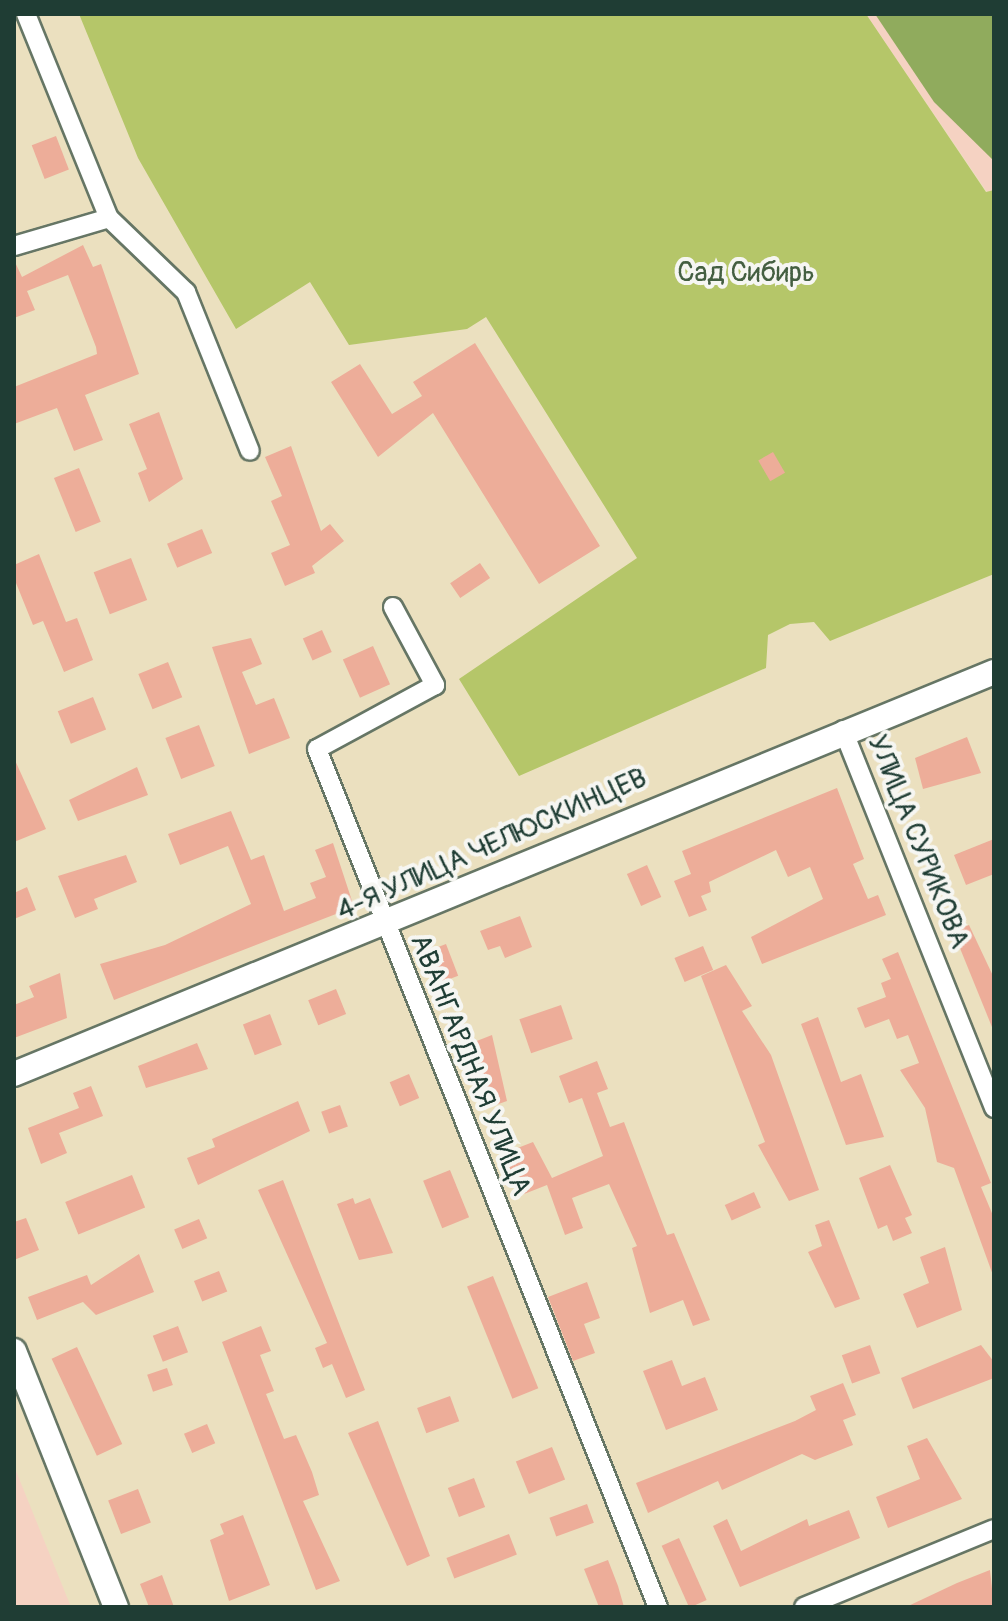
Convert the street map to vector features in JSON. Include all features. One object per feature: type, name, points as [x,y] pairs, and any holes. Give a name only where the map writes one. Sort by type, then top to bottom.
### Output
[{"type":"main road","name":"4-Я УЛИЦА ЧЕЛЮСКИНЦЕВ","points":[[14,1074],[385,928],[843,730],[994,672]]},
{"type":"main road","points":[[14,1351],[116,1607]]},
{"type":"street","points":[[14,19],[26,14],[109,218],[186,292],[250,451]]},
{"type":"street","points":[[14,246],[109,218]]},
{"type":"street","name":"АВАНГАРДНАЯ УЛИЦА","points":[[393,607],[435,685],[317,749],[385,928],[658,1607]]},
{"type":"street","name":"УЛИЦА СУРИКОВА","points":[[843,730],[994,1108]]},
{"type":"street","points":[[804,1607],[994,1529]]},
{"type":"shaded area","points":[[866,14],[994,14],[994,190],[987,192]]},
{"type":"shaded area","points":[[14,1466],[71,1607],[14,1607]]},
{"type":"green space","name":"Сад Сибирь","points":[[79,14],[866,14],[986,192],[994,190],[994,574],[830,641],[814,622],[790,624],[768,635],[766,668],[519,776],[459,679],[637,558],[486,317],[467,329],[349,345],[310,282],[236,329],[138,158]]},
{"type":"green space","points":[[875,14],[994,14],[994,161],[934,102]]},
{"type":"building","points":[[56,136],[69,170],[45,179],[32,145]]},
{"type":"building","points":[[83,245],[93,267],[101,264],[139,374],[85,395],[103,440],[74,451],[57,408],[14,424],[14,387],[97,354],[96,347],[68,275],[27,291],[35,310],[14,318],[14,260],[22,277]]},
{"type":"building","points":[[475,343],[600,546],[539,584],[433,413],[378,457],[331,382],[360,364],[392,414],[422,396],[413,382]]},
{"type":"building","points":[[159,412],[183,479],[149,502],[138,473],[147,469],[129,424]]},
{"type":"building","points":[[291,446],[321,531],[330,524],[344,541],[312,566],[315,573],[285,586],[271,553],[290,545],[271,501],[282,496],[265,457]]},
{"type":"building","points":[[773,452],[785,473],[770,481],[758,461]]},
{"type":"building","points":[[79,468],[101,522],[76,532],[54,478]]},
{"type":"building","points":[[202,529],[212,553],[177,568],[167,544]]},
{"type":"building","points":[[39,554],[66,622],[77,618],[93,660],[64,672],[43,621],[33,625],[14,578],[14,565]]},
{"type":"building","points":[[131,558],[147,600],[110,614],[94,572]]},
{"type":"building","points":[[480,563],[490,578],[460,598],[450,583]]},
{"type":"building","points":[[322,630],[332,652],[313,660],[303,639]]},
{"type":"building","points":[[251,638],[262,664],[242,672],[256,705],[274,698],[290,738],[249,754],[212,647]]},
{"type":"building","points":[[373,646],[390,684],[360,698],[343,659]]},
{"type":"building","points":[[168,662],[182,697],[153,709],[138,674]]},
{"type":"building","points":[[93,697],[106,729],[71,744],[58,711]]},
{"type":"building","points":[[199,725],[215,766],[181,779],[165,738]]},
{"type":"building","points":[[967,737],[981,773],[923,789],[915,758]]},
{"type":"building","points":[[14,758],[46,829],[14,842]]},
{"type":"building","points":[[137,767],[148,795],[78,821],[69,800]]},
{"type":"building","points":[[837,788],[864,859],[853,864],[868,899],[878,895],[886,915],[762,964],[751,937],[823,899],[810,867],[788,877],[776,850],[709,882],[711,892],[701,896],[707,910],[689,917],[674,881],[691,874],[682,851]]},
{"type":"building","points":[[231,811],[251,860],[264,855],[284,911],[316,898],[310,883],[326,877],[315,850],[333,843],[354,907],[114,1000],[100,964],[165,945],[251,904],[228,846],[180,865],[168,834]]},
{"type":"building","points":[[994,839],[994,874],[966,885],[954,855]]},
{"type":"building","points":[[126,855],[137,882],[94,899],[98,909],[75,918],[58,876]]},
{"type":"building","points":[[647,865],[661,897],[641,906],[627,874]]},
{"type":"building","points":[[27,887],[36,910],[14,919],[14,893]]},
{"type":"building","points":[[520,916],[532,947],[505,958],[500,946],[488,950],[480,931]]},
{"type":"building","points":[[969,925],[994,978],[994,1032],[953,931]]},
{"type":"building","points":[[446,944],[458,976],[439,983],[426,952]]},
{"type":"building","points":[[703,946],[713,970],[685,982],[674,958]]},
{"type":"building","points":[[898,952],[991,1183],[981,1187],[994,1218],[994,1278],[954,1168],[937,1162],[925,1108],[900,1070],[919,1063],[908,1035],[897,1039],[889,1019],[865,1028],[857,1008],[886,997],[881,983],[891,979],[882,959]]},
{"type":"building","points":[[726,965],[752,1006],[742,1011],[771,1055],[819,1190],[789,1201],[758,1145],[765,1142],[701,976]]},
{"type":"building","points":[[60,973],[67,1018],[14,1038],[14,1005],[34,997],[29,986]]},
{"type":"building","points":[[336,989],[346,1014],[318,1025],[308,1000]]},
{"type":"building","points":[[561,1005],[573,1039],[531,1053],[519,1019]]},
{"type":"building","points":[[270,1014],[282,1045],[255,1055],[243,1024]]},
{"type":"building","points":[[818,1017],[841,1082],[861,1074],[884,1137],[846,1145],[801,1024]]},
{"type":"building","points":[[492,1035],[507,1101],[487,1108],[464,1046]]},
{"type":"building","points":[[197,1043],[208,1069],[146,1088],[138,1066]]},
{"type":"building","points":[[597,1061],[608,1089],[597,1093],[610,1127],[624,1122],[667,1235],[674,1233],[710,1320],[693,1326],[683,1300],[650,1313],[632,1248],[637,1246],[609,1184],[572,1198],[583,1228],[565,1235],[547,1185],[519,1196],[506,1161],[513,1158],[510,1151],[533,1142],[552,1178],[603,1156],[582,1098],[569,1103],[559,1076]]},
{"type":"building","points":[[409,1074],[419,1098],[400,1106],[390,1082]]},
{"type":"building","points":[[91,1086],[103,1116],[59,1133],[67,1153],[41,1164],[28,1128],[79,1108],[73,1093]]},
{"type":"building","points":[[298,1101],[310,1131],[198,1185],[187,1158],[215,1147],[212,1139]]},
{"type":"building","points":[[340,1105],[348,1127],[329,1133],[321,1112]]},
{"type":"building","points":[[890,1165],[912,1215],[905,1218],[912,1233],[893,1241],[887,1225],[878,1229],[859,1178]]},
{"type":"building","points":[[450,1170],[469,1217],[442,1228],[423,1181]]},
{"type":"building","points":[[132,1175],[145,1207],[78,1234],[65,1202]]},
{"type":"building","points":[[283,1180],[365,1390],[346,1398],[332,1364],[323,1368],[315,1348],[327,1343],[258,1190]]},
{"type":"building","points":[[754,1192],[761,1208],[732,1221],[725,1205]]},
{"type":"building","points":[[353,1198],[355,1204],[370,1198],[393,1253],[359,1260],[337,1204]]},
{"type":"building","points":[[26,1218],[39,1250],[14,1260],[14,1222]]},
{"type":"building","points":[[199,1219],[207,1238],[182,1249],[174,1230]]},
{"type":"building","points":[[829,1220],[860,1299],[835,1308],[808,1252],[822,1246],[815,1225]]},
{"type":"building","points":[[945,1247],[962,1310],[917,1328],[903,1294],[929,1283],[920,1257]]},
{"type":"building","points":[[139,1254],[154,1292],[96,1315],[83,1302],[37,1320],[28,1297],[87,1275],[91,1285]]},
{"type":"building","points":[[219,1271],[227,1291],[202,1302],[194,1281]]},
{"type":"building","points":[[493,1276],[538,1388],[512,1399],[467,1286]]},
{"type":"building","points":[[587,1282],[600,1318],[584,1324],[595,1353],[573,1361],[548,1297]]},
{"type":"building","points":[[178,1326],[188,1352],[163,1362],[153,1336]]},
{"type":"building","points":[[261,1326],[271,1351],[260,1355],[274,1391],[266,1394],[284,1439],[296,1435],[312,1472],[319,1495],[303,1501],[340,1581],[316,1590],[222,1342]]},
{"type":"building","points":[[870,1345],[880,1373],[852,1383],[842,1355]]},
{"type":"building","points":[[981,1345],[994,1362],[994,1378],[913,1409],[901,1378]]},
{"type":"building","points":[[77,1347],[122,1444],[97,1456],[52,1359]]},
{"type":"building","points":[[672,1360],[682,1386],[705,1377],[718,1410],[666,1430],[643,1371]]},
{"type":"building","points":[[167,1368],[173,1385],[153,1392],[147,1375]]},
{"type":"building","points":[[843,1383],[856,1415],[843,1420],[853,1445],[815,1460],[802,1454],[722,1490],[718,1481],[648,1513],[636,1483],[795,1421],[816,1410],[810,1396]]},
{"type":"building","points":[[450,1396],[459,1421],[426,1433],[417,1408]]},
{"type":"building","points":[[378,1421],[430,1556],[407,1566],[348,1433]]},
{"type":"building","points":[[207,1424],[215,1443],[192,1453],[184,1434]]},
{"type":"building","points":[[927,1438],[962,1499],[888,1528],[876,1497],[920,1479],[907,1446]]},
{"type":"building","points":[[552,1447],[565,1479],[529,1494],[516,1462]]},
{"type":"building","points":[[474,1478],[485,1507],[459,1517],[448,1488]]},
{"type":"building","points":[[138,1489],[151,1523],[121,1534],[108,1500]]},
{"type":"building","points":[[587,1504],[594,1523],[556,1536],[549,1518]]},
{"type":"building","points":[[849,1510],[860,1538],[740,1587],[713,1526],[727,1519],[741,1551],[807,1519],[809,1526]]},
{"type":"building","points":[[243,1515],[270,1585],[229,1601],[210,1540],[224,1534],[220,1524]]},
{"type":"building","points":[[509,1534],[517,1555],[454,1579],[446,1558]]},
{"type":"building","points":[[679,1538],[707,1600],[689,1607],[662,1546]]},
{"type":"building","points":[[608,1560],[624,1607],[599,1607],[584,1569]]},
{"type":"building","points":[[990,1570],[994,1607],[906,1607],[957,1583]]},
{"type":"building","points":[[162,1575],[174,1607],[149,1607],[140,1584]]}]
